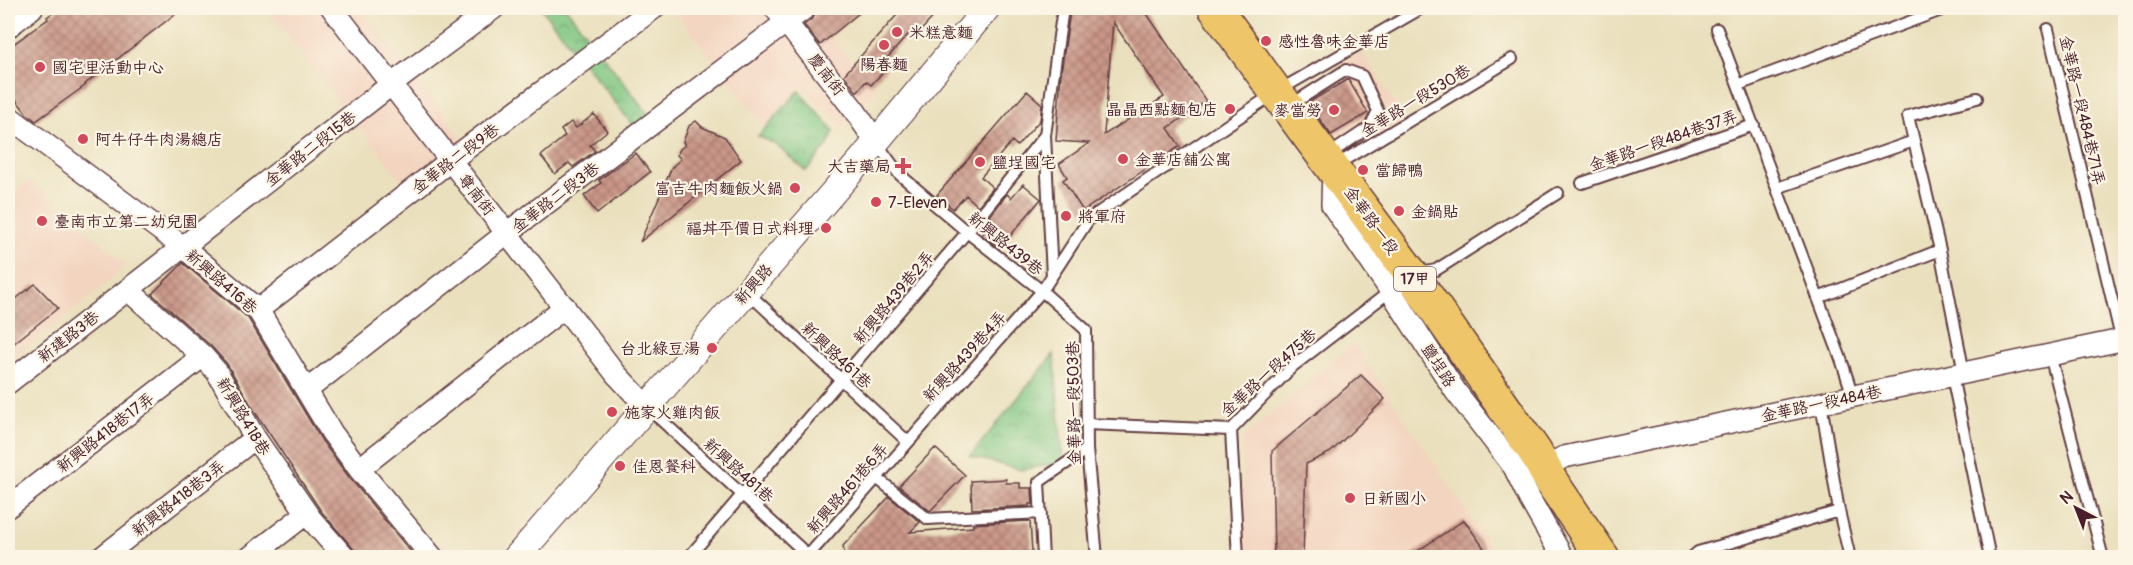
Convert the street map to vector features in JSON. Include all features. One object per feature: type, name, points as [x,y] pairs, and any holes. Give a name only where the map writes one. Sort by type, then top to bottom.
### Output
[{"type":"main road","name":"金華路一段","points":[[1215,8],[1329,162],[1401,283],[1532,473],[1603,558]]},
{"type":"street","points":[[8,27],[33,8]]},
{"type":"street","name":"尊南街","points":[[335,8],[616,374],[646,406]]},
{"type":"street","name":"金華路二段15巷","points":[[128,290],[392,84],[494,8]]},
{"type":"street","name":"金華路二段9巷","points":[[258,310],[451,160],[654,8]]},
{"type":"street","name":"金華路二段3巷","points":[[307,390],[781,15],[805,8]]},
{"type":"street","name":"新興路","points":[[516,558],[876,142],[987,8]]},
{"type":"street","name":"慶南街","points":[[781,15],[876,142]]},
{"type":"street","name":"新興路416巷","points":[[8,116],[183,247],[258,310],[332,433],[433,558]]},
{"type":"street","name":"新興路418巷","points":[[128,290],[203,356],[217,372],[255,438],[307,513],[345,558]]},
{"type":"street","name":"新建路3巷","points":[[8,383],[128,290]]},
{"type":"street","points":[[359,469],[565,307]]},
{"type":"street","name":"金華路一段484巷","points":[[1532,473],[1564,457],[2050,355],[2124,346]]},
{"type":"street","name":"新興路418巷17弄","points":[[8,507],[203,356]]},
{"type":"street","name":"新興路418巷3弄","points":[[101,558],[255,438]]},
{"type":"street","points":[[1532,473],[1528,498],[1563,558]]},
{"type":"street","points":[[249,558],[307,513]]},
{"type":"lane","points":[[1052,276],[1045,135],[1063,8]]},
{"type":"lane","points":[[1042,291],[1089,219],[1282,100],[1422,8]]},
{"type":"lane","points":[[1738,85],[1947,8]]},
{"type":"lane","name":"金華路一段484巷37弄","points":[[1717,28],[1853,396]]},
{"type":"lane","name":"金華路一段484巷71弄","points":[[2049,28],[2124,346]]},
{"type":"lane","name":"金華路一段530巷","points":[[1329,162],[1512,58]]},
{"type":"lane","points":[[1282,100],[1346,70],[1362,76],[1378,111],[1370,127],[1329,162]]},
{"type":"lane","points":[[1977,98],[1908,116],[1940,250],[1958,374],[1990,558]]},
{"type":"lane","name":"金華路一段484巷37弄","points":[[1582,183],[1754,125]]},
{"type":"lane","name":"新興路439巷2弄","points":[[688,558],[967,232],[1045,135]]},
{"type":"lane","points":[[1777,188],[1914,141]]},
{"type":"lane","name":"新興路439巷","points":[[876,142],[899,174],[967,232],[1042,291]]},
{"type":"lane","points":[[1401,283],[1436,270],[1558,193]]},
{"type":"lane","points":[[1818,298],[1940,250]]},
{"type":"lane","name":"金華路一段475巷","points":[[1087,424],[1231,429],[1293,366],[1401,283]]},
{"type":"lane","name":"新興路461巷","points":[[746,291],[908,441]]},
{"type":"lane","name":"金華路一段503巷","points":[[1042,291],[1086,330],[1087,449],[1097,558]]},
{"type":"lane","name":"新興路439巷4弄","points":[[908,441],[1042,291]]},
{"type":"lane","points":[[2050,355],[2103,558]]},
{"type":"lane","points":[[1821,403],[1839,511],[1850,558]]},
{"type":"lane","name":"新興路481巷","points":[[646,406],[809,557]]},
{"type":"lane","points":[[1231,429],[1238,558]]},
{"type":"lane","name":"新興路461巷6弄","points":[[809,557],[878,479],[908,441]]},
{"type":"lane","points":[[1043,558],[1039,482],[1087,449]]},
{"type":"lane","points":[[878,479],[928,519],[1041,513]]},
{"type":"lane","points":[[1691,558],[1698,552],[1839,511]]},
{"type":"shaded area","points":[[266,8],[360,8],[468,145],[410,191]]},
{"type":"shaded area","points":[[672,8],[808,8],[838,46],[878,88],[843,126],[801,86],[764,126]]},
{"type":"shaded area","points":[[1362,51],[1405,120],[1335,164],[1285,96]]},
{"type":"shaded area","name":"臺南市立第二幼兒園","points":[[30,180],[127,265],[8,363],[8,198]]},
{"type":"shaded area","name":"日新國小","points":[[1354,343],[1497,557],[1243,557],[1242,438]]},
{"type":"green space","points":[[541,8],[566,8],[652,119],[638,132]]},
{"type":"green space","points":[[799,91],[834,131],[828,145],[806,171],[775,144],[758,136]]},
{"type":"green space","points":[[1054,354],[1063,462],[1021,470],[970,456]]},
{"type":"building","points":[[60,8],[183,8],[86,85],[36,121],[27,114],[8,89],[8,48]]},
{"type":"building","points":[[818,8],[865,8],[820,45],[804,25],[813,18]]},
{"type":"building","points":[[903,8],[941,8],[919,33],[914,28],[882,64],[887,68],[871,85],[866,81],[857,92],[844,75]]},
{"type":"building","points":[[1103,8],[1143,8],[1206,101],[1168,128],[1180,146],[1083,211],[1063,180],[1067,177],[1059,164],[1089,143],[1056,141],[1061,73],[1070,12],[1108,14]],"holes":[[[1113,22],[1164,97],[1104,135]]]},
{"type":"building","name":"麥當勞","points":[[1348,79],[1368,113],[1331,135],[1308,103]]},
{"type":"building","name":"鹽埕國宅","points":[[1027,91],[1042,104],[1040,120],[1017,146],[1012,141],[981,177],[993,188],[978,206],[966,195],[953,209],[937,195]]},
{"type":"building","points":[[594,114],[607,131],[590,145],[595,151],[573,167],[569,163],[555,174],[541,156],[565,136],[561,130],[571,122],[576,128]]},
{"type":"building","points":[[696,121],[702,127],[725,137],[741,160],[640,242],[672,167],[681,159],[677,155],[685,145],[683,142],[689,126]]},
{"type":"building","points":[[636,153],[650,172],[597,214],[584,196],[601,183],[599,180]]},
{"type":"building","name":"鹽埕國宅","points":[[1023,184],[1041,199],[1000,248],[982,235],[994,220],[990,216],[1007,194],[1011,198]]},
{"type":"building","points":[[183,263],[248,318],[322,441],[416,558],[361,558],[321,511],[255,412],[227,364],[211,346],[152,294]]},
{"type":"building","points":[[35,284],[58,308],[8,348],[8,305]]},
{"type":"building","points":[[1361,375],[1385,399],[1331,452],[1306,464],[1303,558],[1274,558],[1272,451]]},
{"type":"building","points":[[935,448],[965,475],[930,511],[899,486]]},
{"type":"building","points":[[1006,479],[1006,483],[1020,483],[1020,488],[1032,488],[1033,504],[972,509],[971,481]]},
{"type":"building","points":[[889,497],[920,522],[910,532],[973,527],[973,524],[1030,521],[1032,552],[937,558],[845,558],[843,546]]},
{"type":"building","points":[[1464,520],[1484,548],[1469,558],[1407,558]]},
{"type":"place","name":"米糕意麵","points":[[897,32]]},
{"type":"place","name":"感性魯味金華店","points":[[1266,41]]},
{"type":"place","name":"陽春麵","points":[[884,45]]},
{"type":"place","name":"國宅里活動中心","points":[[40,67]]},
{"type":"place","name":"晶晶西點麵包店","points":[[1230,109]]},
{"type":"place","name":"麥當勞","points":[[1334,110]]},
{"type":"place","name":"阿牛仔牛肉湯總店","points":[[83,139]]},
{"type":"place","name":"金華店舖公寓","points":[[1123,159]]},
{"type":"place","name":"鹽埕國宅","points":[[980,162]]},
{"type":"place","name":"大吉藥局","points":[[903,166]]},
{"type":"place","name":"當歸鴨","points":[[1363,170]]},
{"type":"place","name":"富吉牛肉麵飯火鍋","points":[[795,188]]},
{"type":"place","name":"7-Eleven","points":[[876,202]]},
{"type":"place","name":"金鍋貼","points":[[1399,211]]},
{"type":"place","name":"將軍府","points":[[1066,216]]},
{"type":"place","name":"臺南市立第二幼兒園","points":[[42,221]]},
{"type":"place","name":"福丼平價日式料理","points":[[826,228]]},
{"type":"place","name":"台北綠豆湯","points":[[712,348]]},
{"type":"place","name":"施家火雞肉飯","points":[[612,412]]},
{"type":"place","name":"佳恩餐科","points":[[620,466]]},
{"type":"place","name":"日新國小","points":[[1350,498]]}]
